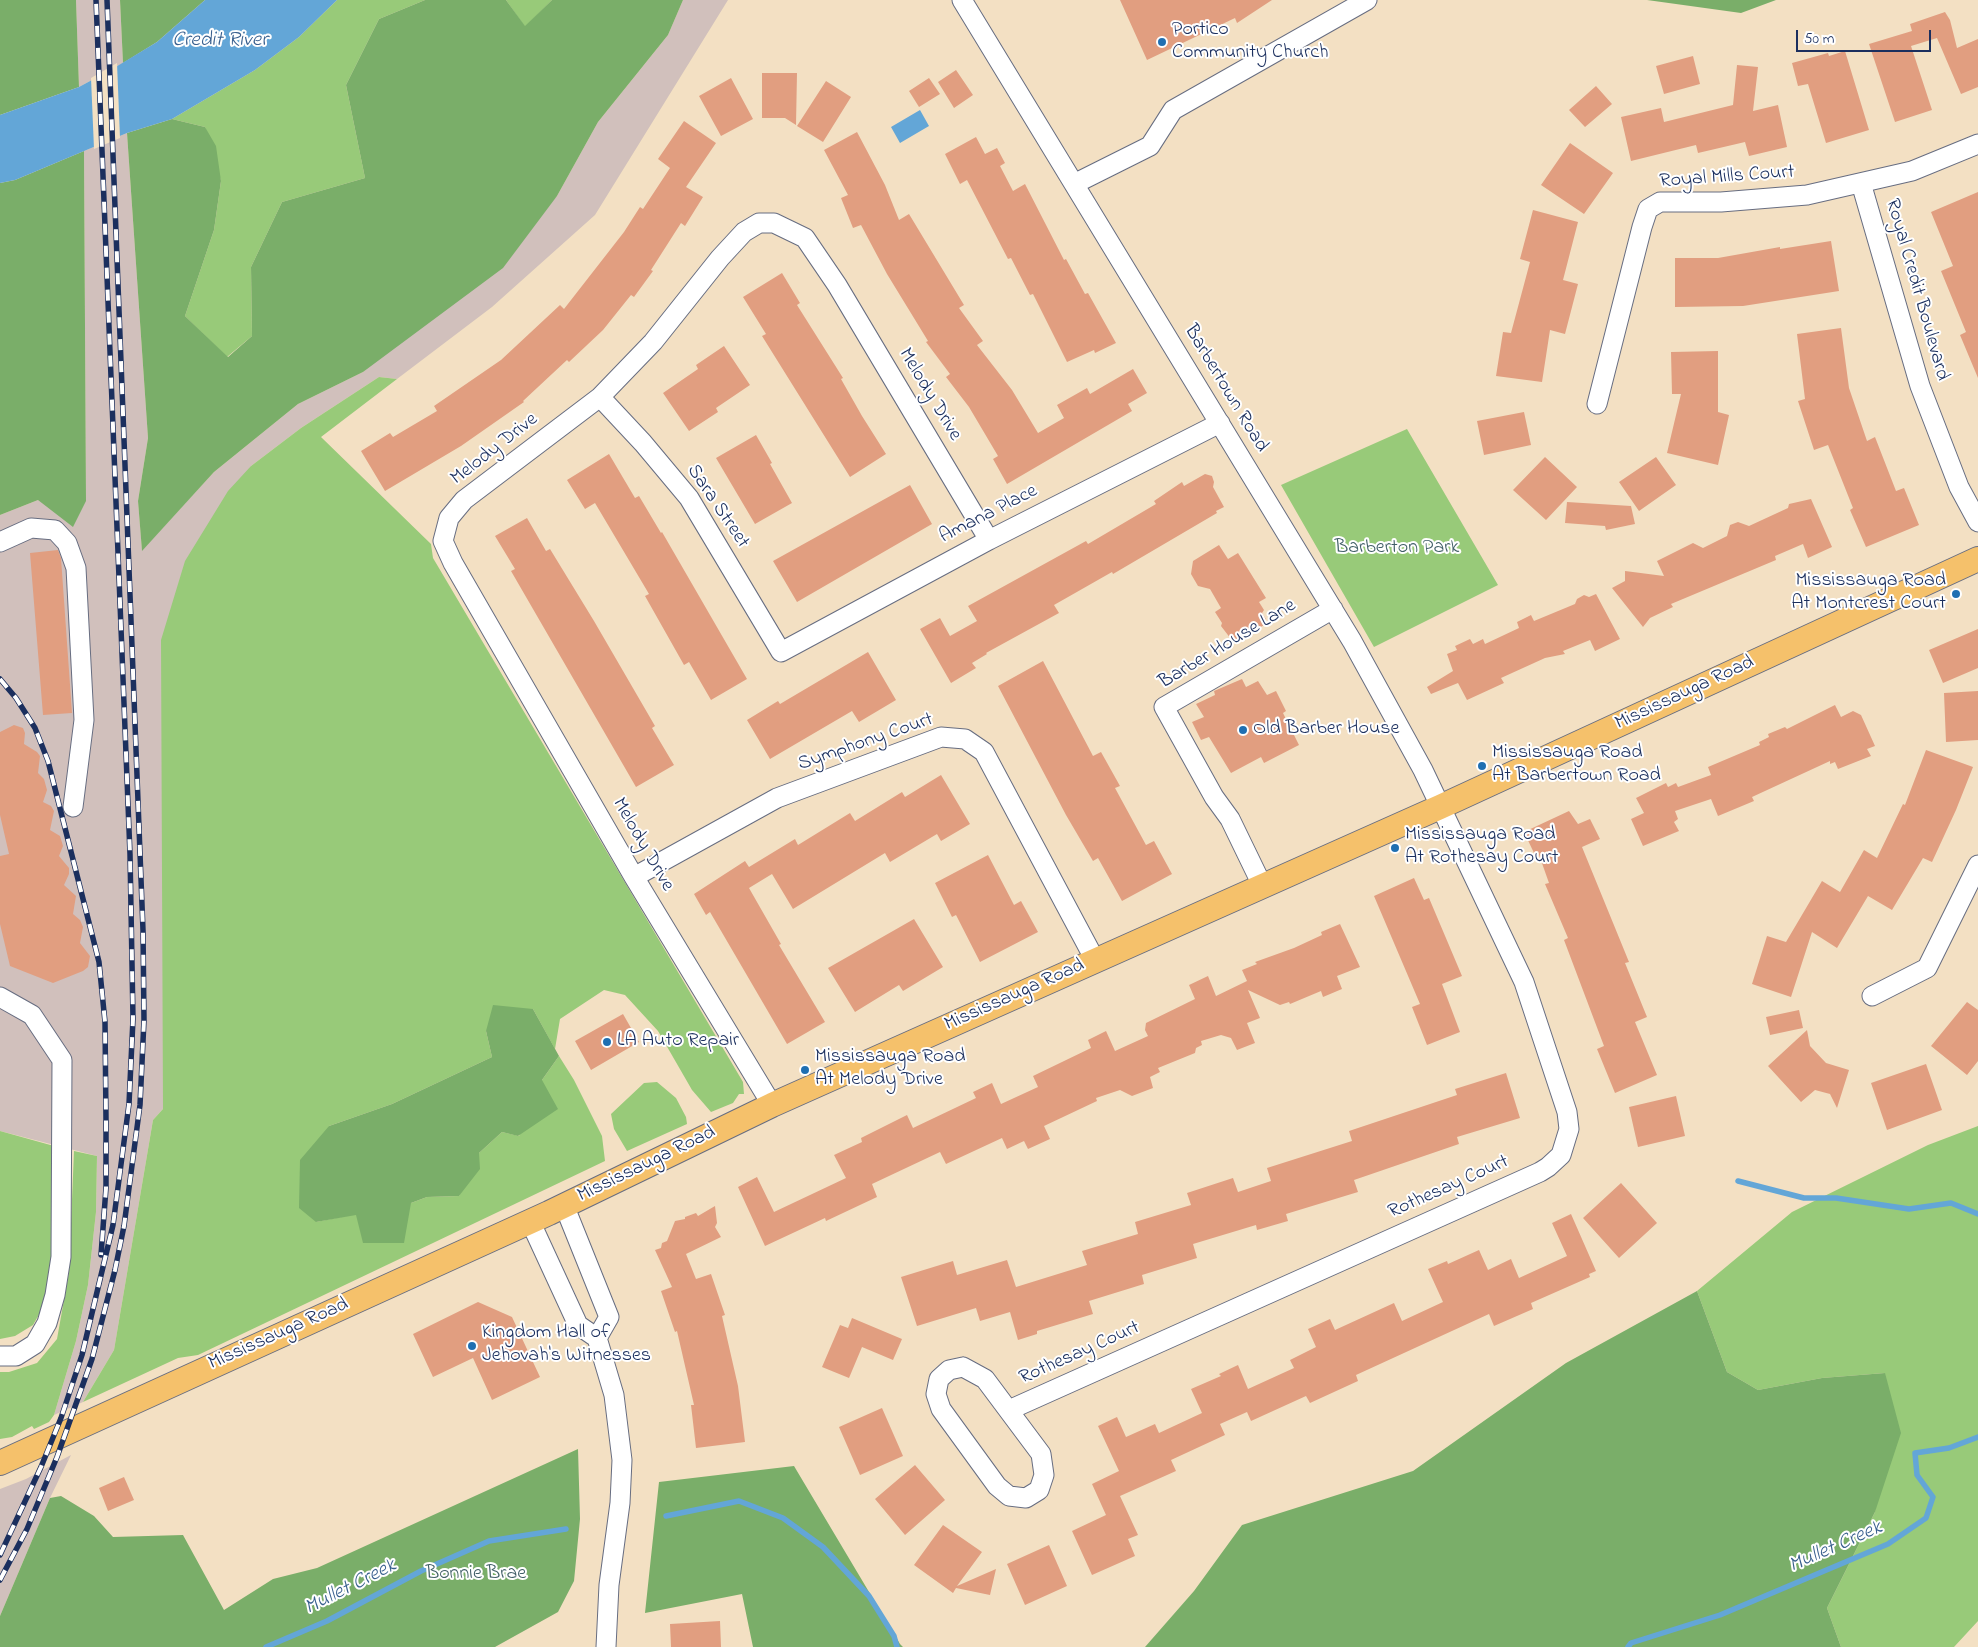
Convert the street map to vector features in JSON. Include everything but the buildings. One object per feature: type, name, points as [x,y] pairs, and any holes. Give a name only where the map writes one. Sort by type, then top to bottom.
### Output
[{"type":"main road","name":"Mississauga Road","points":[[0,1463],[530,1221],[772,1105],[1440,807],[1978,559]]},
{"type":"street","name":"Barbertown Road","points":[[962,0],[1333,609],[1394,715],[1429,781],[1440,807]]},
{"type":"street","points":[[1074,184],[1150,146],[1173,110],[1367,0]]},
{"type":"street","name":"Royal Credit Boulevard","points":[[1978,144],[1912,171],[1861,183],[1920,386],[1959,487],[1978,522]]},
{"type":"street","name":"Royal Mills Court","points":[[1597,404],[1648,210],[1660,202],[1721,202],[1807,195],[1861,183]]},
{"type":"street","name":"Melody Drive","points":[[772,1105],[634,877],[453,563],[443,541],[449,518],[464,500],[600,398],[653,342],[720,258],[744,232],[759,223],[774,223],[806,238],[837,285],[989,540]]},
{"type":"street","name":"Sara Street","points":[[600,398],[643,443],[689,498],[781,652]]},
{"type":"street","name":"Amana Place","points":[[781,652],[989,540],[1220,423]]},
{"type":"street","points":[[0,542],[31,528],[55,530],[67,544],[76,568],[84,720],[73,807]]},
{"type":"street","name":"Barber House Lane","points":[[1262,885],[1230,819],[1214,797],[1164,707],[1333,609]]},
{"type":"street","name":"Symphony Court","points":[[634,877],[777,798],[941,737],[965,739],[984,752],[1095,960]]},
{"type":"street","name":"Rothesay Court","points":[[1009,1410],[1540,1172],[1560,1155],[1568,1138],[1568,1121],[1524,982],[1440,807]]},
{"type":"street","points":[[1872,996],[1927,968],[1978,865]]},
{"type":"street","points":[[0,997],[32,1015],[62,1060],[62,1257],[55,1295],[47,1323],[35,1344],[16,1356],[0,1356]]},
{"type":"street","points":[[564,1205],[609,1317],[597,1338]]},
{"type":"street","points":[[530,1221],[578,1325],[597,1338],[614,1395],[622,1460],[620,1503],[609,1585],[606,1647]]},
{"type":"street","name":"Rothesay Court","points":[[963,1367],[985,1379],[1009,1410],[1041,1454],[1044,1475],[1038,1490],[1026,1498],[1009,1496],[997,1486],[941,1409],[936,1394],[939,1379],[949,1370],[963,1367]]},
{"type":"shaded area","points":[[76,0],[120,0],[123,63],[79,87]]},
{"type":"shaded area","points":[[683,0],[728,0],[595,215],[492,307],[397,379],[379,377],[301,428],[251,466],[164,891],[163,1109],[153,1120],[114,1350],[83,1402],[54,1415],[76,1341],[88,1285],[96,1212],[97,1156],[0,1131],[0,515],[38,500],[86,501],[84,151],[127,133],[148,438],[138,501],[142,550],[214,472],[298,404],[363,372],[557,196],[598,122],[668,35]]},
{"type":"shaded area","points":[[71,1455],[50,1498],[0,1616],[0,1489],[26,1479]]},
{"type":"green space","points":[[0,0],[76,0],[79,87],[0,115]]},
{"type":"green space","points":[[120,0],[205,0],[157,42],[123,63]]},
{"type":"green space","points":[[337,0],[425,0],[379,19],[346,85],[365,178],[282,202],[251,267],[252,336],[227,357],[185,316],[214,230],[221,181],[205,127],[172,119],[255,70],[299,37]]},
{"type":"green space","points":[[425,0],[506,0],[525,26],[552,0],[683,0],[668,35],[598,122],[557,196],[503,268],[363,372],[298,404],[214,472],[142,551],[138,501],[148,438],[127,133],[172,119],[205,127],[216,146],[221,181],[214,230],[185,316],[228,357],[252,336],[251,267],[282,202],[365,178],[346,85],[379,19]]},
{"type":"green space","points":[[506,0],[552,0],[525,27]]},
{"type":"green space","points":[[1647,0],[1776,0],[1741,13]]},
{"type":"green space","points":[[84,151],[86,501],[73,527],[38,500],[0,515],[0,183],[15,180]]},
{"type":"green space","points":[[379,377],[397,379],[321,437],[431,544],[433,558],[743,1082],[744,1094],[739,1094],[733,1103],[711,1112],[692,1090],[658,1031],[625,995],[604,990],[560,1019],[555,1049],[533,1009],[486,1031],[492,1057],[392,1104],[329,1126],[316,1222],[411,1203],[427,1197],[459,1196],[479,1153],[502,1132],[519,1136],[542,1080],[559,1056],[574,1080],[602,1136],[605,1161],[198,1355],[178,1358],[83,1402],[114,1350],[153,1120],[163,1109],[161,640],[185,561],[228,491],[251,466],[301,428]]},
{"type":"green space","name":"Barberton Park","points":[[1407,429],[1498,585],[1374,647],[1281,485]]},
{"type":"green space","points":[[493,1005],[533,1009],[559,1056],[542,1080],[558,1109],[518,1136],[502,1132],[479,1153],[480,1169],[459,1196],[427,1197],[411,1203],[404,1243],[363,1243],[356,1215],[316,1222],[299,1208],[300,1160],[329,1126],[392,1104],[492,1057],[486,1031]]},
{"type":"green space","points":[[657,1082],[676,1098],[686,1117],[687,1124],[627,1151],[614,1129],[611,1114],[644,1083]]},
{"type":"green space","points":[[1978,1126],[1978,1621],[1954,1647],[1841,1647],[1827,1608],[1875,1512],[1885,1373],[1822,1378],[1758,1390],[1727,1372],[1697,1291],[1792,1212],[1928,1145]]},
{"type":"green space","points":[[0,1131],[54,1146],[53,1252],[45,1304],[33,1325],[15,1336],[0,1339]]},
{"type":"green space","points":[[74,1151],[97,1156],[96,1212],[88,1285],[76,1341],[54,1415],[49,1422],[34,1429],[32,1426],[12,1437],[0,1439],[0,1372],[9,1372],[37,1363],[57,1339],[69,1272]]},
{"type":"green space","points":[[1697,1291],[1727,1372],[1758,1390],[1822,1378],[1885,1373],[1901,1433],[1875,1512],[1827,1608],[1841,1647],[1145,1647],[1194,1591],[1242,1525],[1413,1471],[1566,1363]]},
{"type":"green space","name":"Bonnie Brae","points":[[578,1449],[580,1519],[574,1581],[558,1612],[495,1647],[0,1647],[0,1616],[50,1498],[61,1496],[94,1516],[113,1537],[183,1535],[224,1610],[273,1579],[317,1568]]},
{"type":"green space","points":[[794,1466],[903,1647],[753,1647],[742,1594],[645,1613],[659,1482]]},
{"type":"water","name":"Credit River","points":[[205,0],[337,0],[299,37],[255,70],[172,119],[127,133],[15,180],[0,183],[0,115],[79,87],[114,68],[157,42]]},
{"type":"water","points":[[920,110],[929,126],[900,143],[891,127]]},
{"type":"pier","points":[[117,63],[120,138],[94,149],[91,78]]},
{"type":"waterway","points":[[1738,1181],[1804,1198],[1836,1198],[1909,1209],[1951,1203],[1978,1214]]},
{"type":"waterway","name":"Mullet Creek","points":[[1628,1647],[1631,1643],[1720,1615],[1888,1544],[1926,1518],[1933,1497],[1917,1475],[1915,1453],[1949,1448],[1978,1437]]},
{"type":"waterway","name":"Mullet Creek","points":[[666,1516],[739,1501],[783,1518],[823,1547],[869,1596],[894,1636],[897,1647]]},
{"type":"waterway","name":"Mullet Creek","points":[[266,1647],[327,1621],[421,1571],[489,1541],[566,1529]]},
{"type":"railway","points":[[0,1555],[41,1467],[61,1418],[82,1355],[113,1225],[129,1104],[133,1019],[130,854],[96,0]]},
{"type":"railway","points":[[0,1580],[27,1529],[57,1457],[92,1359],[115,1270],[124,1226],[140,1105],[144,1020],[143,930],[107,0]]},
{"type":"railway","points":[[0,679],[16,698],[35,728],[48,761],[99,962],[105,1022],[106,1120],[106,1188],[101,1255]]},
{"type":"place","name":"Portico Community Church","points":[[1162,42]]},
{"type":"place","name":"Mississauga Road At Montcrest Court","points":[[1956,594]]},
{"type":"place","name":"Old Barber House","points":[[1243,730]]},
{"type":"place","name":"Mississauga Road At Barbertown Road","points":[[1482,766]]},
{"type":"place","name":"Mississauga Road At Rothesay Court","points":[[1395,848]]},
{"type":"place","name":"LA Auto Repair","points":[[607,1042]]},
{"type":"place","name":"Mississauga Road At Melody Drive","points":[[805,1070]]},
{"type":"place","name":"Kingdom Hall of Jehovah's Witnesses","points":[[472,1346]]}]
